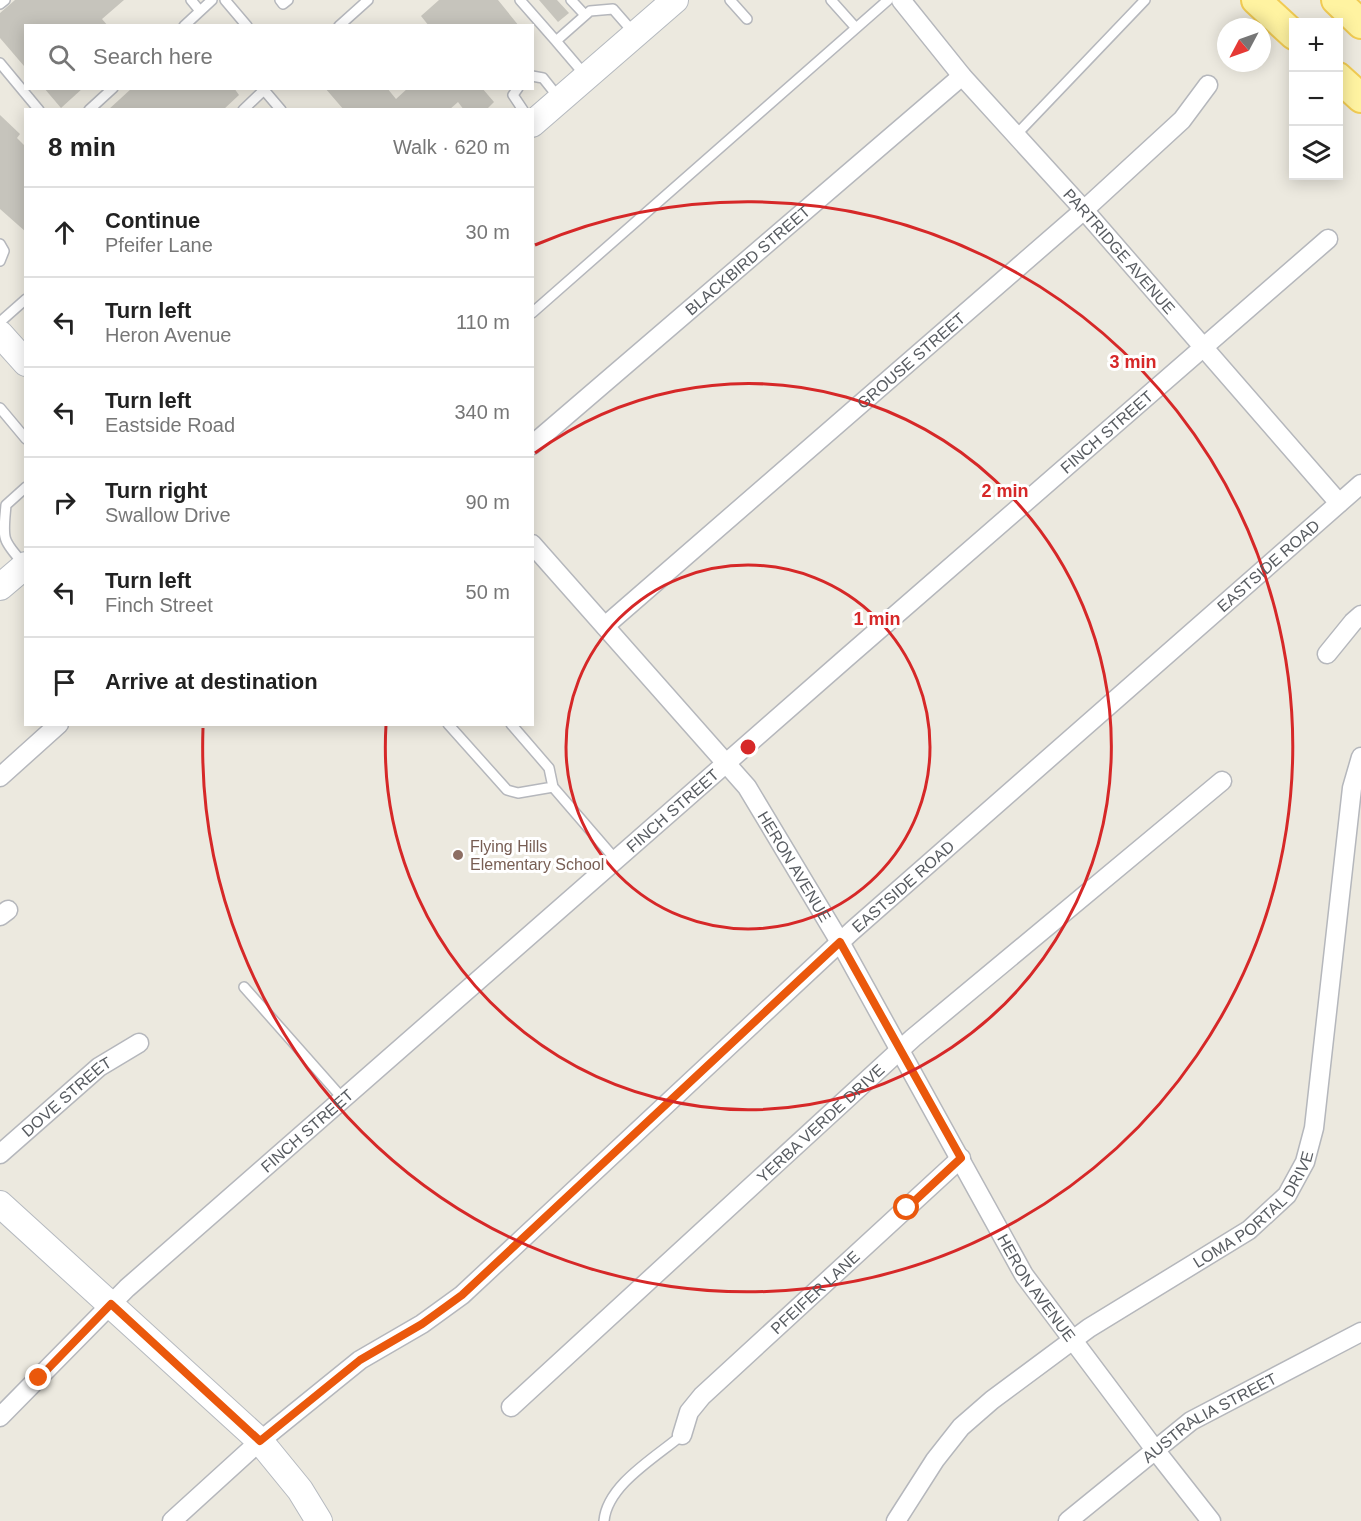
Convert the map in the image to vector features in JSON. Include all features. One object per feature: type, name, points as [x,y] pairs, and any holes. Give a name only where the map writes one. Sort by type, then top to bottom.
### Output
[{"type":"main road","points":[[1256,0],[1289,30]]},
{"type":"main road","points":[[1336,0],[1361,24]]},
{"type":"main road","points":[[1343,82],[1361,98]]},
{"type":"street","points":[[534,116],[561,99],[675,0]]},
{"type":"street","name":"PARTRIDGE AVENUE","points":[[901,0],[962,75],[1084,210],[1339,503]]},
{"type":"street","name":"BLACKBIRD STREET","points":[[534,443],[962,75]]},
{"type":"street","name":"GROUSE STREET","points":[[605,626],[1084,210],[1182,120],[1208,85]]},
{"type":"street","name":"FINCH STREET","points":[[0,1417],[127,1288],[1328,239]]},
{"type":"street","points":[[0,334],[24,361]]},
{"type":"street","name":"EASTSIDE ROAD","points":[[172,1521],[260,1441],[360,1360],[422,1324],[462,1295],[840,942],[1361,484]]},
{"type":"street","name":"HERON AVENUE","points":[[534,546],[747,787],[840,942],[1024,1275],[1211,1521]]},
{"type":"street","points":[[0,587],[24,566]]},
{"type":"street","points":[[1327,654],[1361,615]]},
{"type":"street","points":[[0,777],[57,726]]},
{"type":"street","name":"LOMA PORTAL DRIVE","points":[[896,1521],[935,1460],[960,1427],[992,1400],[1089,1328],[1249,1230],[1287,1195],[1305,1162],[1314,1128],[1352,788],[1361,757]]},
{"type":"street","name":"YERBA VERDE DRIVE","points":[[510,1407],[900,1050],[1222,781]]},
{"type":"street","name":"DOVE STREET","points":[[0,1154],[99,1067],[139,1043]]},
{"type":"street","name":"PFEIFER LANE","points":[[682,1435],[688,1412],[702,1396],[961,1158]]},
{"type":"street","points":[[0,1204],[260,1441],[300,1490],[319,1521]]},
{"type":"street","name":"AUSTRALIA STREET","points":[[1068,1521],[1191,1420],[1361,1332]]},
{"type":"lane","points":[[0,4],[5,0]]},
{"type":"lane","points":[[191,0],[200,11]]},
{"type":"lane","points":[[186,24],[212,0]]},
{"type":"lane","points":[[225,0],[245,24]]},
{"type":"lane","points":[[280,0],[283,4],[288,0]]},
{"type":"lane","points":[[341,24],[368,0]]},
{"type":"lane","points":[[520,0],[587,77]]},
{"type":"lane","points":[[571,0],[585,15]]},
{"type":"lane","points":[[730,0],[747,19]]},
{"type":"lane","points":[[831,0],[856,28]]},
{"type":"lane","points":[[534,311],[888,0]]},
{"type":"lane","points":[[1016,135],[1145,0]]},
{"type":"lane","points":[[556,41],[590,11],[613,9],[636,34]]},
{"type":"lane","points":[[0,63],[37,108]]},
{"type":"lane","points":[[534,76],[543,78],[561,99]]},
{"type":"lane","points":[[91,108],[111,90]]},
{"type":"lane","points":[[245,108],[264,90]]},
{"type":"lane","points":[[266,90],[279,108]]},
{"type":"lane","points":[[517,90],[513,95],[522,108]]},
{"type":"lane","points":[[0,244],[4,251],[0,261]]},
{"type":"lane","points":[[0,322],[24,301]]},
{"type":"lane","points":[[0,408],[24,437]]},
{"type":"lane","points":[[24,489],[6,505],[3,534],[10,548],[24,564]]},
{"type":"lane","points":[[450,726],[507,790],[518,793],[553,787]]},
{"type":"lane","points":[[513,726],[549,768],[553,787],[616,860]]},
{"type":"lane","points":[[244,987],[344,1100]]},
{"type":"lane","points":[[604,1521],[618,1487],[682,1435]]},
{"type":"building","points":[[15,0],[124,0],[102,19],[106,24],[24,24],[24,66],[0,38],[0,13]]},
{"type":"building","points":[[439,0],[498,0],[517,24],[427,24],[421,16]]},
{"type":"building","points":[[539,0],[557,0],[569,13],[558,22]]},
{"type":"building","points":[[46,90],[81,90],[61,108]]},
{"type":"building","points":[[130,90],[235,90],[239,95],[225,108],[110,108]]},
{"type":"building","points":[[327,90],[389,90],[396,99],[406,90],[484,90],[494,102],[488,108],[462,108],[458,102],[451,108],[342,108]]},
{"type":"building","points":[[0,115],[20,134],[17,138],[24,145],[24,230],[0,209]]},
{"type":"place","name":"Flying Hills Elementary School","points":[[458,855]]},
{"type":"route","points":[[39,1378],[111,1304],[260,1441],[360,1360],[422,1324],[462,1295],[840,942],[961,1158],[907,1208]]}]
